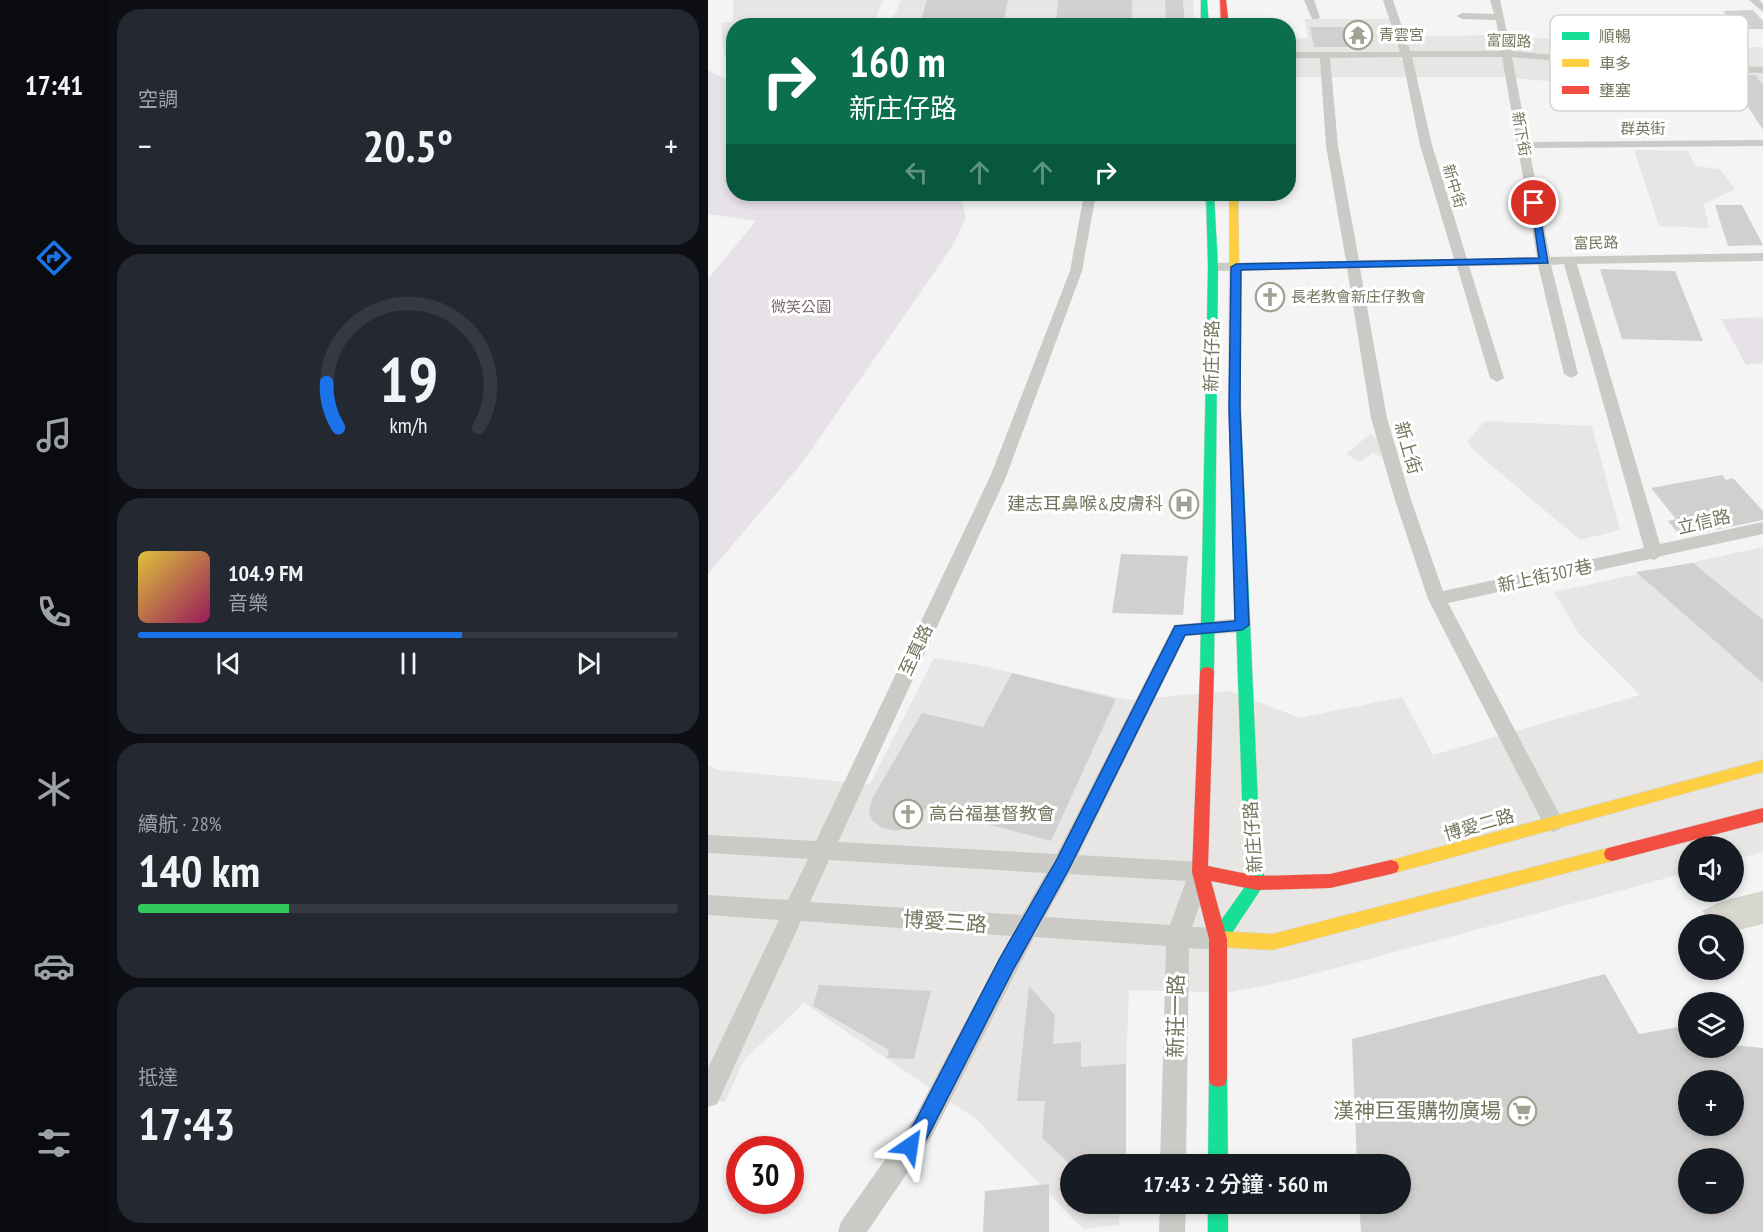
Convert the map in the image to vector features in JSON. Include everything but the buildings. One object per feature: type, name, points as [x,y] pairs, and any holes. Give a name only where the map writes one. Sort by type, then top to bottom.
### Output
[{"type":"street","points":[[1204,0],[1205,18]]},
{"type":"street","points":[[1223,0],[1224,18]]},
{"type":"street","points":[[1309,0],[1315,17]]},
{"type":"street","name":"新中街","points":[[1388,0],[1406,54],[1426,146],[1497,378]]},
{"type":"street","name":"新下街","points":[[1495,0],[1544,261],[1571,374]]},
{"type":"street","points":[[1754,0],[1763,9]]},
{"type":"street","points":[[1462,16],[1500,17]]},
{"type":"street","name":"新上街","points":[[1325,54],[1332,146],[1379,418],[1402,500],[1437,599],[1553,823]]},
{"type":"street","name":"富國路","points":[[1296,55],[1506,54],[1550,58]]},
{"type":"street","name":"富國路","points":[[1748,69],[1763,70]]},
{"type":"street","name":"群英街","points":[[1523,145],[1763,143]]},
{"type":"street","name":"至真路","points":[[708,1095],[998,477],[1076,271],[1089,201]]},
{"type":"street","name":"新庄仔路","points":[[1210,201],[1213,267],[1209,627],[1200,872],[1218,939]]},
{"type":"street","name":"新庄仔路","points":[[1218,939],[1257,884],[1251,826],[1242,625],[1235,408],[1234,201]]},
{"type":"street","name":"富民路","points":[[1213,267],[1763,257]]},
{"type":"street","points":[[1569,260],[1654,554]]},
{"type":"street","name":"立信路","points":[[1654,554],[1763,528]]},
{"type":"street","name":"新上街307巷","points":[[1437,599],[1654,554]]},
{"type":"street","points":[[851,1232],[921,1129],[1063,864],[1180,630],[1242,625]]},
{"type":"street","name":"博愛二路","points":[[1200,872],[1257,884],[1330,882],[1413,862],[1763,766]]},
{"type":"street","points":[[1218,1154],[1218,939],[1272,942],[1763,815]]},
{"type":"street","points":[[708,844],[1200,872]]},
{"type":"street","name":"新莊一路","points":[[1173,1154],[1178,936],[1200,872]]},
{"type":"street","name":"博愛三路","points":[[708,905],[1218,939]]},
{"type":"street","points":[[1172,1232],[1173,1214]]},
{"type":"street","points":[[1218,1214],[1218,1232]]},
{"type":"shaded area","points":[[733,0],[883,0],[876,18],[733,18]]},
{"type":"shaded area","points":[[901,0],[1193,0],[1194,18],[893,18]]},
{"type":"shaded area","points":[[1305,19],[1390,19],[1396,37],[1491,35],[1550,39],[1550,81],[1502,77],[1296,77],[1296,39],[1308,38]]},
{"type":"shaded area","points":[[726,22],[726,57],[724,54],[721,23]]},
{"type":"shaded area","points":[[1748,47],[1763,47],[1763,89],[1748,89]]},
{"type":"shaded area","points":[[1634,150],[1688,151],[1695,166],[1720,169],[1735,189],[1704,204],[1709,228],[1659,226]]},
{"type":"shaded area","points":[[1485,421],[1592,426],[1620,530],[1580,540],[1473,450],[1467,441]]},
{"type":"shaded area","points":[[1370,434],[1380,439],[1383,458],[1373,453],[1360,462],[1346,454]]},
{"type":"shaded area","points":[[1763,547],[1763,852],[1744,857],[1744,836],[1678,836],[1678,875],[1299,978],[1228,993],[1129,990],[1122,1154],[1060,1154],[1060,1205],[976,1119],[804,1003],[744,1060],[725,1102],[708,1100],[708,766],[719,770],[870,784],[934,658],[979,665],[1128,700],[1230,691],[1300,718],[1402,697],[1433,755],[1640,695],[1579,634],[1554,592]]},
{"type":"shaded area","points":[[1763,891],[1763,924],[1744,929],[1744,914],[1705,914],[1702,911],[1720,902],[1744,902],[1744,896]]},
{"type":"shaded area","points":[[1068,1214],[1120,1214],[1119,1225],[1083,1229]]},
{"type":"green space","name":"微笑公園","points":[[708,70],[726,79],[726,201],[962,201],[966,218],[952,247],[802,463],[708,574],[708,279],[756,221],[708,214]]},
{"type":"green space","points":[[1763,317],[1763,363],[1746,365],[1721,319]]},
{"type":"traffic: fast","points":[[1204,0],[1205,18]]},
{"type":"traffic: fast","points":[[1207,672],[1213,267],[1210,201]]},
{"type":"traffic: fast","points":[[1218,939],[1257,883],[1251,827],[1235,416]]},
{"type":"traffic: fast","points":[[1218,1078],[1218,1154]]},
{"type":"traffic: fast","points":[[1218,1214],[1218,1232]]},
{"type":"traffic: slow","points":[[1234,201],[1235,416]]},
{"type":"traffic: slow","points":[[1391,867],[1763,766]]},
{"type":"traffic: slow","points":[[1218,939],[1272,942],[1612,854]]},
{"type":"traffic: jam","points":[[1223,0],[1224,18]]},
{"type":"traffic: jam","points":[[1207,672],[1200,872],[1218,939],[1218,1078]]},
{"type":"traffic: jam","points":[[1612,854],[1763,815]]},
{"type":"traffic: jam","points":[[1200,872],[1257,883],[1330,881],[1391,867]]},
{"type":"place","name":"青雲宮","points":[[1358,35]]},
{"type":"place","name":"長老教會新庄仔教會","points":[[1270,297]]},
{"type":"place","name":"建志耳鼻喉&皮膚科","points":[[1184,504]]},
{"type":"place","name":"高台福基督教會","points":[[908,814]]},
{"type":"place","name":"漢神巨蛋購物廣場","points":[[1522,1111]]},
{"type":"route","points":[[910,1146],[1006,964],[1063,864],[1180,630],[1242,625],[1235,408],[1236,267],[1544,261],[1534,203]]}]
